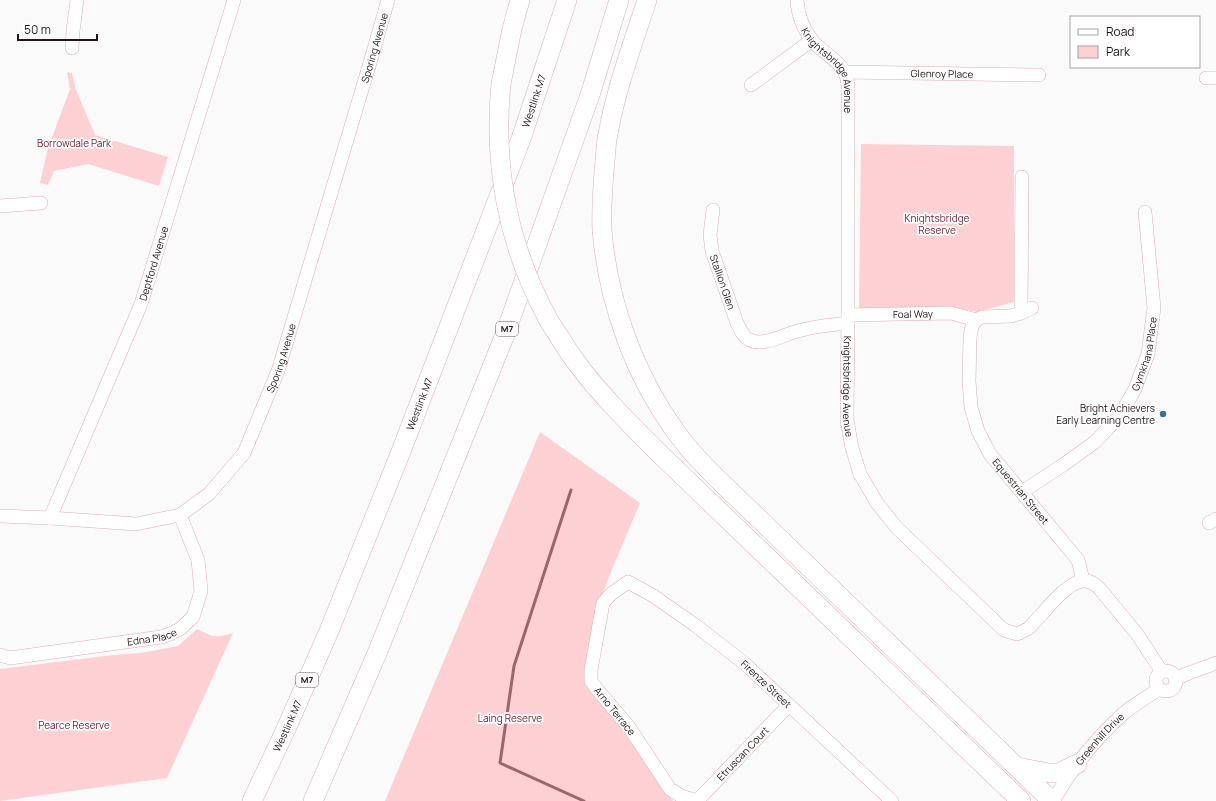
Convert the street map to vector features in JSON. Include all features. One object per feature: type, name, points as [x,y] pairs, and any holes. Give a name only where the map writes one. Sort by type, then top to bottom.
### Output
[{"type":"highway","points":[[520,0],[512,29],[501,84],[498,125],[500,158],[509,221],[534,292],[547,318],[579,366],[599,390],[663,457],[1021,801]]},
{"type":"highway","name":"Westlink M7","points":[[252,801],[286,729],[329,631],[420,403],[521,139],[567,0]]},
{"type":"highway","name":"M7","points":[[314,801],[378,651],[504,337],[591,92],[619,0]]},
{"type":"highway","points":[[647,0],[624,68],[608,134],[603,183],[602,229],[607,267],[617,311],[632,355],[652,395],[676,433],[702,463],[1052,801]]},
{"type":"highway","points":[[1017,767],[1049,773],[1059,773],[1077,764]]},
{"type":"street","points":[[72,48],[77,0]]},
{"type":"street","name":"Deptford Avenue","points":[[50,518],[141,304],[234,0]]},
{"type":"street","name":"Sporing Avenue","points":[[0,516],[136,524],[180,515],[209,494],[244,453],[278,371],[388,0]]},
{"type":"street","name":"Knightsbridge Avenue","points":[[797,0],[798,11],[804,27],[812,40],[845,72],[848,85],[847,420],[852,448],[860,474],[877,503],[898,528],[1004,630],[1017,634],[1029,628],[1070,586],[1084,580]]},
{"type":"street","points":[[751,85],[812,40]]},
{"type":"street","name":"Glenroy Place","points":[[845,72],[1039,75]]},
{"type":"street","points":[[976,320],[982,317],[1011,316],[1027,311],[1022,177]]},
{"type":"street","points":[[0,206],[41,203]]},
{"type":"street","name":"Stallion Glen","points":[[713,210],[710,235],[712,251],[737,323],[742,332],[756,348],[768,341],[798,331],[848,319]]},
{"type":"street","name":"Gymkhana Place","points":[[1022,492],[1095,442],[1119,417],[1135,389],[1148,354],[1154,308],[1145,212]]},
{"type":"street","name":"Foal Way","points":[[848,319],[951,313],[976,320]]},
{"type":"street","name":"Equestrian Street","points":[[976,320],[972,326],[970,337],[969,381],[971,407],[978,431],[990,454],[1078,560],[1084,580]]},
{"type":"street","name":"Edna Place","points":[[0,656],[10,658],[160,637],[180,629],[193,617],[201,591],[198,560],[180,515]]},
{"type":"street","points":[[1084,580],[1092,582],[1099,588],[1137,634],[1162,672]]},
{"type":"street","name":"Firenze Street","points":[[628,582],[652,595],[695,625],[744,663],[890,800]]},
{"type":"street","name":"Arno Terrace","points":[[628,582],[603,603],[591,670],[591,680],[629,727],[670,789],[681,796],[697,801]]},
{"type":"street","points":[[1175,679],[1216,663]]},
{"type":"street","points":[[1162,672],[1172,674],[1175,679],[1174,685],[1170,690],[1164,691],[1159,689],[1157,686],[1157,676],[1162,672]]},
{"type":"street","name":"Greenhill Drive","points":[[1052,801],[1077,764],[1100,737],[1124,713],[1159,689]]},
{"type":"street","name":"Etruscan Court","points":[[697,801],[789,705]]},
{"type":"green space","name":"Borrowdale Park","points":[[67,72],[72,73],[76,90],[95,135],[168,157],[159,186],[88,164],[54,171],[48,185],[40,183],[48,148],[70,89]]},
{"type":"green space","name":"Knightsbridge Reserve","points":[[861,144],[1014,146],[1014,302],[977,312],[954,307],[859,311]]},
{"type":"green space","name":"Laing Reserve","points":[[540,432],[640,503],[593,618],[585,684],[620,727],[673,801],[385,801]]},
{"type":"green space","name":"Pearce Reserve","points":[[197,629],[215,636],[233,633],[167,778],[0,801],[0,669],[141,653],[178,646]]},
{"type":"waterway","points":[[571,490],[514,666],[500,763],[584,801]]},
{"type":"place","name":"Bright Achievers Early Learning Centre","points":[[1163,414]]}]
